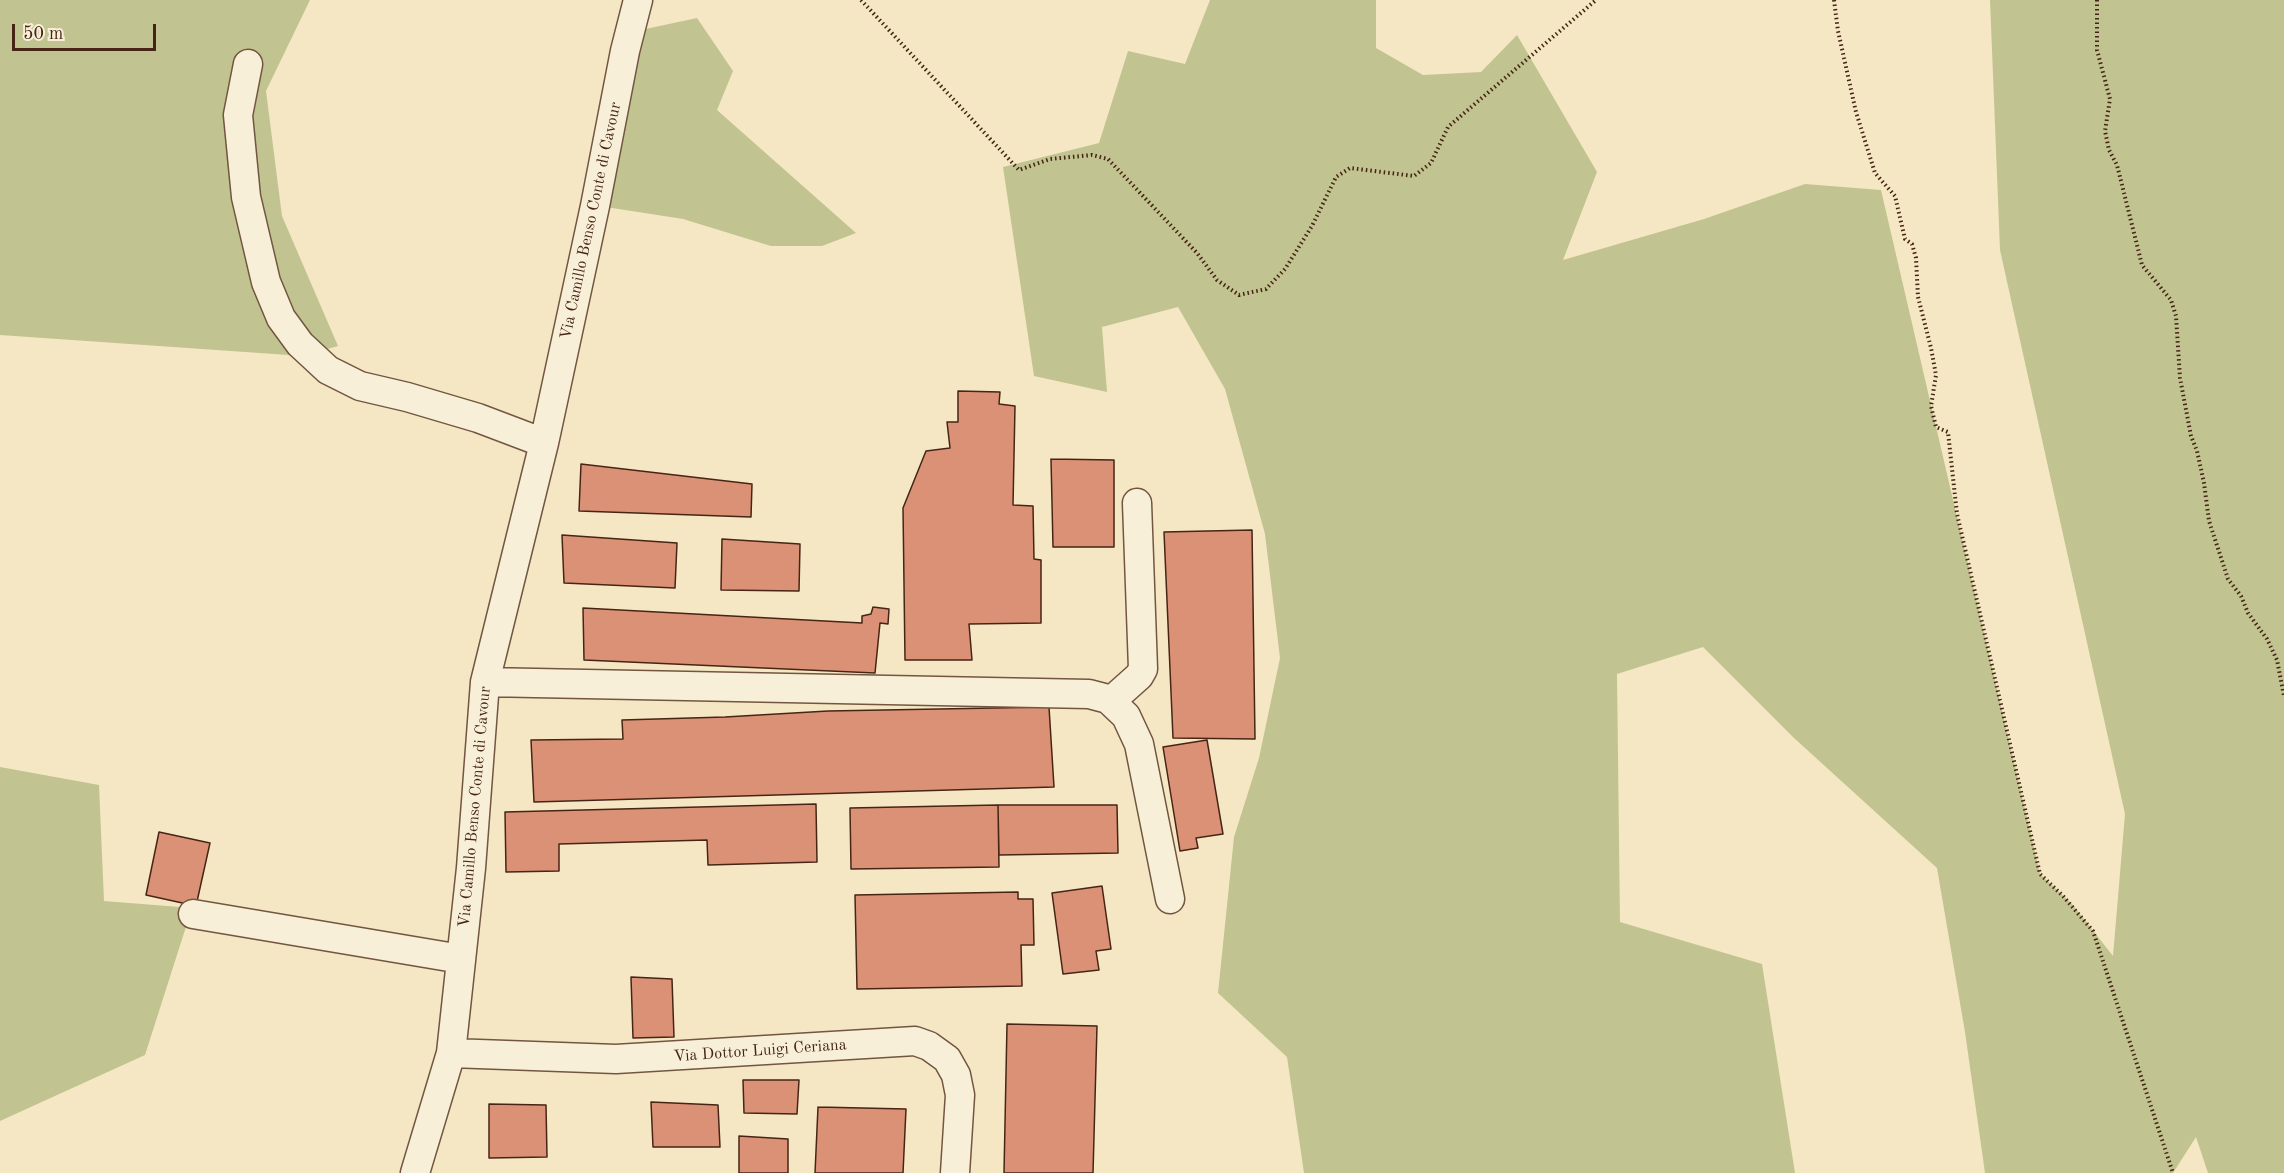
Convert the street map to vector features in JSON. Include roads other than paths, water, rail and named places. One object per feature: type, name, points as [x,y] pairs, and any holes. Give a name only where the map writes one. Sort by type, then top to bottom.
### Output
[{"type":"street","name":"Via Camillo Benso Conte di Cavour","points":[[415,1173],[451,1053],[471,868],[484,682],[544,443],[595,206],[625,51],[638,0]]},
{"type":"street","points":[[248,64],[238,115],[246,197],[266,282],[281,318],[300,344],[328,370],[360,387],[407,397],[478,418],[544,443]]},
{"type":"street","points":[[1111,701],[1139,676],[1143,669],[1137,503]]},
{"type":"street","points":[[484,682],[1089,694],[1108,699],[1126,716],[1139,744],[1170,899]]},
{"type":"street","points":[[193,914],[461,958]]},
{"type":"street","name":"Via Dottor Luigi Ceriana","points":[[451,1053],[616,1059],[915,1041],[929,1046],[947,1059],[956,1075],[960,1095],[955,1173]]}]
